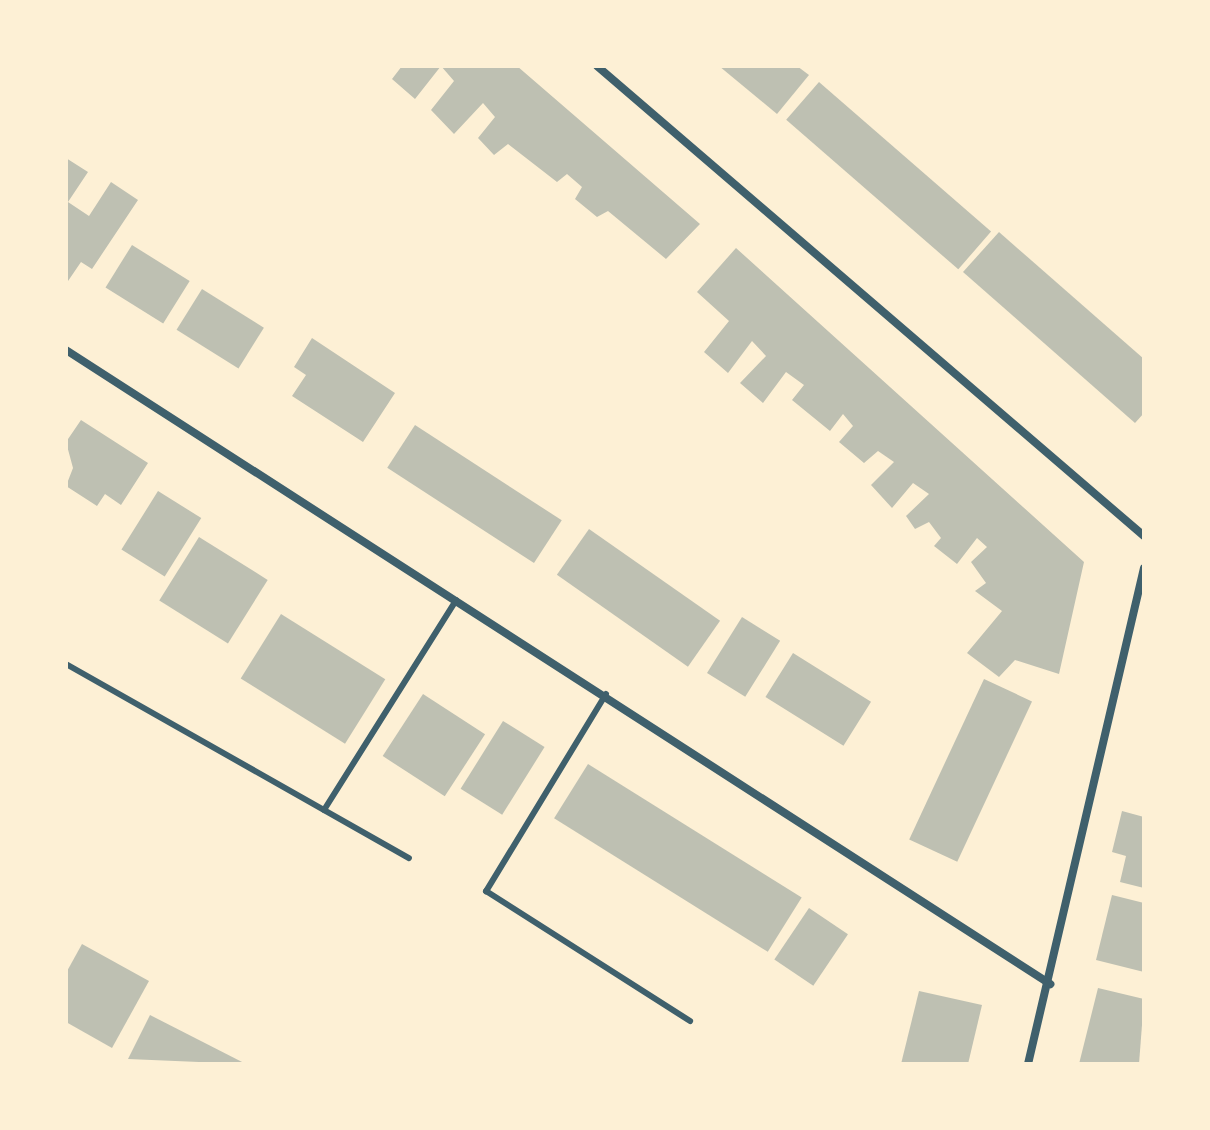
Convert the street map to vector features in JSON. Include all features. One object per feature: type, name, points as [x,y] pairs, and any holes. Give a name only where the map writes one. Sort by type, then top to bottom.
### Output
[{"type":"street","points":[[597,66],[1144,536]]},
{"type":"street","points":[[66,350],[606,694],[1050,984]]},
{"type":"street","points":[[1028,1064],[1050,984],[1144,568]]},
{"type":"lane","points":[[324,810],[456,599]]},
{"type":"lane","points":[[66,664],[409,858]]},
{"type":"lane","points":[[606,694],[486,891],[690,1021]]},
{"type":"building","points":[[402,66],[441,66],[415,99],[392,79]]},
{"type":"building","points":[[441,66],[517,66],[700,224],[666,259],[608,211],[597,217],[575,199],[582,187],[567,174],[557,182],[508,144],[494,155],[478,138],[495,117],[483,103],[454,134],[431,110],[454,81]]},
{"type":"building","points":[[719,66],[797,66],[809,75],[777,114]]},
{"type":"building","points":[[819,82],[991,232],[958,269],[786,120]]},
{"type":"building","points":[[66,158],[88,172],[68,202],[89,216],[111,182],[138,200],[92,269],[81,262],[66,284]]},
{"type":"building","points":[[999,232],[1144,359],[1144,413],[1135,423],[963,272]]},
{"type":"building","points":[[132,245],[190,281],[163,323],[106,287]]},
{"type":"building","points":[[736,248],[1084,562],[1059,674],[1015,660],[999,677],[967,653],[1002,611],[975,591],[986,583],[971,562],[987,547],[977,538],[957,564],[934,546],[941,538],[929,522],[915,529],[906,516],[929,494],[913,483],[892,508],[871,485],[894,462],[878,451],[864,463],[839,442],[853,426],[843,414],[830,431],[792,400],[804,385],[786,372],[763,403],[740,383],[766,356],[752,341],[728,373],[704,352],[729,321],[697,292]]},
{"type":"building","points":[[202,289],[264,328],[238,368],[177,330]]},
{"type":"building","points":[[312,338],[395,393],[363,442],[292,396],[306,375],[294,367]]},
{"type":"building","points":[[81,420],[148,463],[121,505],[105,494],[97,506],[66,486],[73,468],[66,442]]},
{"type":"building","points":[[415,425],[562,520],[534,563],[387,468]]},
{"type":"building","points":[[158,491],[201,518],[165,577],[121,550]]},
{"type":"building","points":[[589,529],[720,621],[688,667],[557,575]]},
{"type":"building","points":[[199,537],[268,580],[228,644],[159,601]]},
{"type":"building","points":[[281,614],[385,679],[345,744],[241,678]]},
{"type":"building","points":[[742,617],[780,641],[745,697],[707,673]]},
{"type":"building","points":[[793,653],[871,702],[843,746],[765,697]]},
{"type":"building","points":[[984,679],[1032,701],[957,862],[909,839]]},
{"type":"building","points":[[423,694],[485,734],[445,796],[383,756]]},
{"type":"building","points":[[503,721],[545,747],[502,815],[461,789]]},
{"type":"building","points":[[588,764],[802,898],[768,952],[554,818]]},
{"type":"building","points":[[1122,811],[1144,817],[1144,888],[1120,882],[1126,856],[1112,852]]},
{"type":"building","points":[[1112,895],[1144,903],[1144,972],[1096,960]]},
{"type":"building","points":[[809,908],[848,934],[813,986],[774,959]]},
{"type":"building","points":[[82,944],[149,981],[112,1048],[66,1022],[66,973]]},
{"type":"building","points":[[1098,988],[1144,999],[1139,1064],[1079,1064]]},
{"type":"building","points":[[919,991],[982,1005],[968,1064],[901,1064]]},
{"type":"building","points":[[150,1015],[199,1040],[246,1064],[128,1059]]}]
